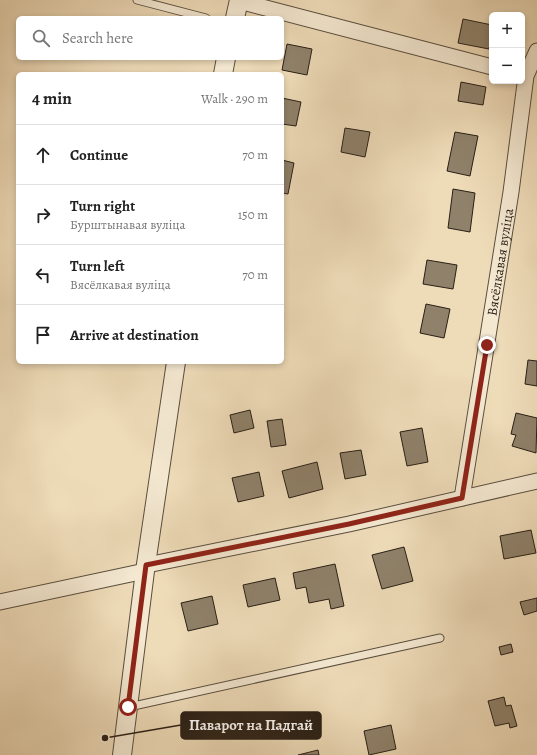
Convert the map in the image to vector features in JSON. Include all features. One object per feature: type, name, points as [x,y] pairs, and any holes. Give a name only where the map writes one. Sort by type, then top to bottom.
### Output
[{"type":"street","points":[[235,16],[239,0],[489,66]]},
{"type":"street","name":"Вясёлкавая вуліца","points":[[525,73],[537,51]]},
{"type":"street","points":[[223,72],[226,60]]},
{"type":"street","name":"Вясёлкавая вуліца","points":[[462,498],[511,192],[523,84]]},
{"type":"street","points":[[122,755],[146,568],[176,364]]},
{"type":"street","points":[[0,602],[537,481]]},
{"type":"lane","points":[[137,0],[198,16]]},
{"type":"lane","points":[[128,707],[440,638]]},
{"type":"building","points":[[463,19],[489,24],[489,49],[458,43]]},
{"type":"building","points":[[287,44],[312,49],[307,75],[282,70]]},
{"type":"building","points":[[461,82],[486,87],[483,105],[458,101]]},
{"type":"building","points":[[284,98],[301,102],[296,126],[284,124]]},
{"type":"building","points":[[345,128],[370,132],[365,157],[341,152]]},
{"type":"building","points":[[455,132],[478,136],[470,176],[447,171]]},
{"type":"building","points":[[284,160],[294,163],[288,194],[284,193]]},
{"type":"building","points":[[453,189],[475,193],[470,232],[448,228]]},
{"type":"building","points":[[427,260],[457,265],[453,289],[423,284]]},
{"type":"building","points":[[426,304],[450,309],[444,338],[420,333]]},
{"type":"building","points":[[528,360],[537,361],[537,386],[525,384]]},
{"type":"building","points":[[250,410],[254,428],[234,433],[230,415]]},
{"type":"building","points":[[516,413],[537,418],[536,453],[512,446],[516,435],[511,434]]},
{"type":"building","points":[[282,419],[286,445],[271,447],[267,421]]},
{"type":"building","points":[[422,428],[428,462],[407,466],[400,432]]},
{"type":"building","points":[[361,450],[366,475],[345,479],[340,453]]},
{"type":"building","points":[[317,462],[323,489],[289,498],[282,471]]},
{"type":"building","points":[[259,472],[264,496],[238,502],[232,478]]},
{"type":"building","points":[[531,530],[536,553],[504,559],[500,536]]},
{"type":"building","points":[[404,547],[413,581],[382,589],[372,555]]},
{"type":"building","points":[[335,564],[344,606],[331,609],[329,599],[309,603],[306,587],[296,589],[293,573]]},
{"type":"building","points":[[275,578],[280,600],[248,607],[243,585]]},
{"type":"building","points":[[212,596],[218,624],[188,631],[181,603]]},
{"type":"building","points":[[537,598],[537,611],[524,615],[520,602]]},
{"type":"building","points":[[511,644],[513,652],[501,655],[499,647]]},
{"type":"building","points":[[504,697],[506,706],[511,705],[517,726],[510,728],[509,723],[495,726],[488,701]]},
{"type":"building","points":[[391,725],[396,749],[369,755],[364,731]]},
{"type":"building","points":[[318,750],[319,755],[298,755]]},
{"type":"place","name":"Паварот на Падгай","points":[[105,738]]},
{"type":"route","points":[[128,707],[146,565],[349,524],[462,498],[487,345]]}]
